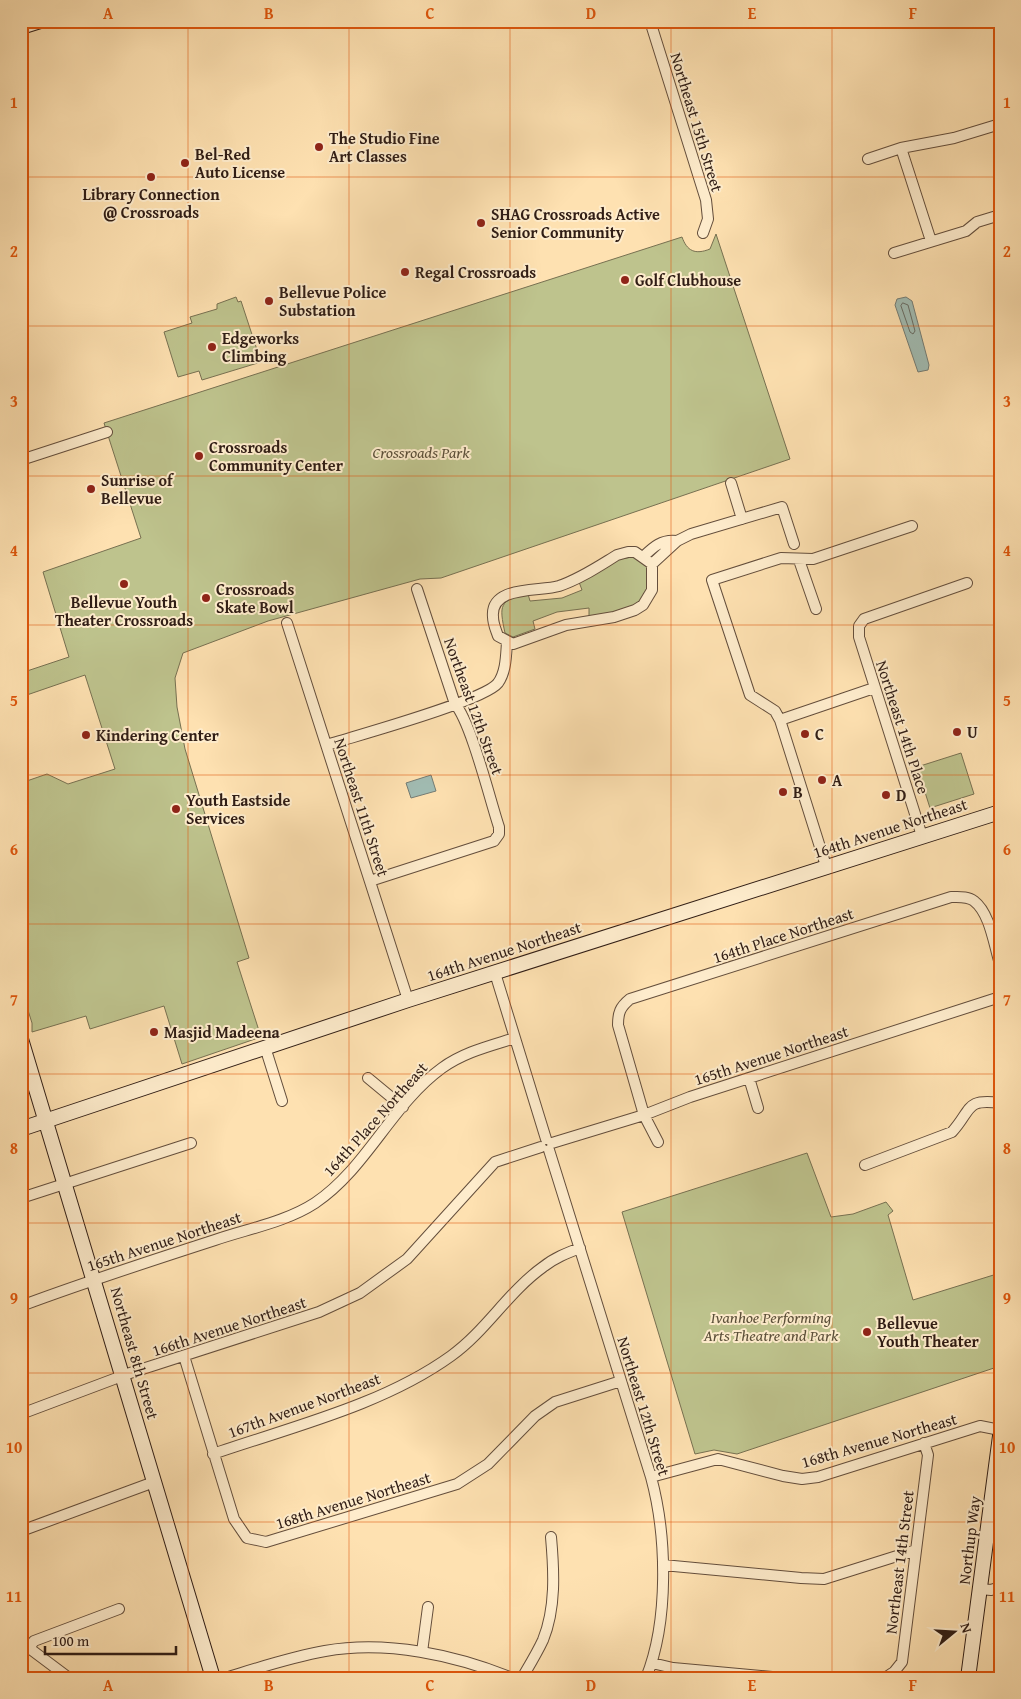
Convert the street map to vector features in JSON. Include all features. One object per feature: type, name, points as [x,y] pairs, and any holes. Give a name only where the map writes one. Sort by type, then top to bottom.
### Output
[{"type":"street","points":[[21,27],[40,21]]},
{"type":"street","name":"Northeast 15th Street","points":[[650,21],[706,200],[708,219],[703,233]]},
{"type":"street","points":[[868,158],[901,148],[954,138],[1000,124]]},
{"type":"street","points":[[901,148],[931,242]]},
{"type":"street","points":[[894,254],[966,231],[977,222],[1000,215]]},
{"type":"street","points":[[21,460],[107,432]]},
{"type":"street","points":[[731,483],[742,519]]},
{"type":"street","points":[[652,564],[635,552],[628,552],[618,555],[558,586],[523,591],[500,598],[494,606],[493,617],[498,636],[513,644],[566,625],[614,617],[635,610],[643,605],[652,590],[652,564],[677,541],[691,534],[782,507],[794,544]]},
{"type":"street","points":[[826,866],[780,720],[775,711],[750,695],[712,580],[781,558],[813,559],[912,526]]},
{"type":"street","points":[[643,557],[653,547],[667,540],[677,541]]},
{"type":"street","points":[[799,560],[816,609]]},
{"type":"street","name":"Northeast 14th Place","points":[[922,836],[874,688],[859,637],[859,626],[864,619],[967,583]]},
{"type":"street","name":"Northeast 12th Street","points":[[370,881],[494,841],[499,834],[499,827],[462,712],[455,704],[417,589]]},
{"type":"street","name":"Northeast 11th Street","points":[[288,623],[408,1000]]},
{"type":"street","points":[[326,745],[455,704],[489,690],[498,683],[505,665],[507,642]]},
{"type":"street","points":[[780,720],[874,688]]},
{"type":"street","name":"164th Avenue Northeast","points":[[21,1129],[408,1000],[1000,812]]},
{"type":"street","name":"164th Place Northeast","points":[[644,1115],[620,1034],[618,1014],[622,1005],[630,1000],[951,897],[964,897],[974,900],[983,911],[1000,964]]},
{"type":"street","name":"Northeast 12th Street","points":[[495,973],[651,1477],[661,1520],[663,1564],[660,1613],[652,1663],[646,1678]]},
{"type":"street","name":"165th Avenue Northeast","points":[[547,1144],[644,1115],[690,1096],[1000,996]]},
{"type":"street","name":"164th Place Northeast","points":[[314,1203],[343,1179],[402,1107],[441,1069],[472,1052],[515,1038]]},
{"type":"street","name":"Northeast 8th Street","points":[[21,1039],[66,1182],[213,1678]]},
{"type":"street","points":[[266,1047],[282,1101]]},
{"type":"street","points":[[368,1078],[402,1107]]},
{"type":"street","points":[[749,1078],[758,1108]]},
{"type":"street","points":[[865,1165],[952,1132],[961,1122],[970,1106],[982,1101],[1000,1103]]},
{"type":"street","points":[[644,1115],[658,1142]]},
{"type":"street","points":[[21,1198],[191,1143]]},
{"type":"street","name":"166th Avenue Northeast","points":[[21,1414],[123,1376],[319,1312],[360,1293],[407,1259],[494,1162],[547,1144]]},
{"type":"street","name":"165th Avenue Northeast","points":[[21,1306],[94,1279],[274,1220],[314,1203]]},
{"type":"street","name":"167th Avenue Northeast","points":[[213,1454],[369,1400],[405,1383],[449,1357],[469,1342],[542,1268],[558,1257],[580,1248]]},
{"type":"street","points":[[184,1356],[213,1454]]},
{"type":"street","name":"168th Avenue Northeast","points":[[213,1454],[234,1519],[246,1538],[266,1542],[281,1539],[467,1479],[498,1455],[535,1416],[555,1402],[621,1381]]},
{"type":"street","name":"168th Avenue Northeast","points":[[651,1477],[718,1459],[802,1479],[818,1477],[980,1426],[1000,1430]]},
{"type":"street","name":"Northup Way","points":[[968,1678],[1000,1436]]},
{"type":"street","name":"Northeast 14th Street","points":[[885,1678],[894,1672],[902,1662],[928,1455],[924,1443]]},
{"type":"street","points":[[21,1531],[154,1482]]},
{"type":"street","points":[[522,1678],[543,1640],[549,1614],[553,1588],[551,1537]]},
{"type":"street","points":[[663,1564],[800,1578],[824,1578],[916,1550]]},
{"type":"street","points":[[980,1589],[991,1590],[1000,1587]]},
{"type":"street","points":[[422,1652],[428,1607]]},
{"type":"street","points":[[69,1678],[25,1645],[118,1609]]},
{"type":"street","points":[[225,1678],[291,1658],[327,1650],[390,1649],[422,1652],[469,1662],[512,1678]]},
{"type":"street","points":[[652,1663],[673,1668],[783,1678]]},
{"type":"green space","name":"Crossroads Park","points":[[716,234],[790,459],[441,578],[420,579],[268,621],[183,653],[175,678],[177,707],[185,749],[249,958],[237,962],[261,1037],[182,1064],[164,1006],[90,1029],[86,1016],[32,1032],[32,1023],[21,988],[21,783],[47,774],[68,784],[115,769],[85,675],[21,697],[21,673],[69,657],[43,572],[141,538],[104,423],[682,237],[689,249],[696,252],[705,251],[710,249]]},
{"type":"green space","name":"Edgeworks Climbing","points":[[236,297],[238,302],[241,301],[261,362],[202,380],[199,371],[178,377],[164,332],[192,323],[190,317],[217,309],[217,304]]},
{"type":"green space","points":[[633,557],[645,564],[649,576],[649,583],[645,594],[637,603],[618,611],[593,616],[589,616],[589,608],[557,612],[533,621],[535,629],[513,637],[505,633],[502,610],[503,605],[511,599],[528,594],[530,601],[562,598],[582,590],[579,582],[619,559]]},
{"type":"green space","points":[[961,753],[974,794],[930,808],[917,767]]},
{"type":"green space","name":"Ivanhoe Performing Arts Theatre and Park","points":[[807,1153],[831,1217],[853,1214],[886,1202],[893,1211],[888,1215],[913,1300],[1000,1273],[997,1367],[737,1454],[714,1450],[695,1454],[622,1212]]},
{"type":"water","points":[[906,297],[912,301],[929,365],[928,370],[918,372],[895,305],[897,299]]},
{"type":"water","points":[[431,775],[436,791],[411,798],[406,783]]},
{"type":"place","name":"The Studio Fine Art Classes","points":[[319,147]]},
{"type":"place","name":"Bel-Red Auto License","points":[[185,163]]},
{"type":"place","name":"Library Connection @ Crossroads","points":[[151,177]]},
{"type":"place","name":"SHAG Crossroads Active Senior Community","points":[[481,223]]},
{"type":"place","name":"Regal Crossroads","points":[[405,272]]},
{"type":"place","name":"Golf Clubhouse","points":[[625,280]]},
{"type":"place","name":"Bellevue Police Substation","points":[[269,301]]},
{"type":"place","name":"Edgeworks Climbing","points":[[212,347]]},
{"type":"place","name":"Crossroads Community Center","points":[[199,456]]},
{"type":"place","name":"Sunrise of Bellevue","points":[[91,489]]},
{"type":"place","name":"Bellevue Youth Theater Crossroads","points":[[124,584]]},
{"type":"place","name":"Crossroads Skate Bowl","points":[[206,598]]},
{"type":"place","name":"U","points":[[957,732]]},
{"type":"place","name":"C","points":[[805,734]]},
{"type":"place","name":"Kindering Center","points":[[86,735]]},
{"type":"place","name":"A","points":[[822,780]]},
{"type":"place","name":"B","points":[[783,792]]},
{"type":"place","name":"D","points":[[886,795]]},
{"type":"place","name":"Youth Eastside Services","points":[[176,809]]},
{"type":"place","name":"Masjid Madeena","points":[[154,1032]]},
{"type":"place","name":"Bellevue Youth Theater","points":[[867,1332]]}]
